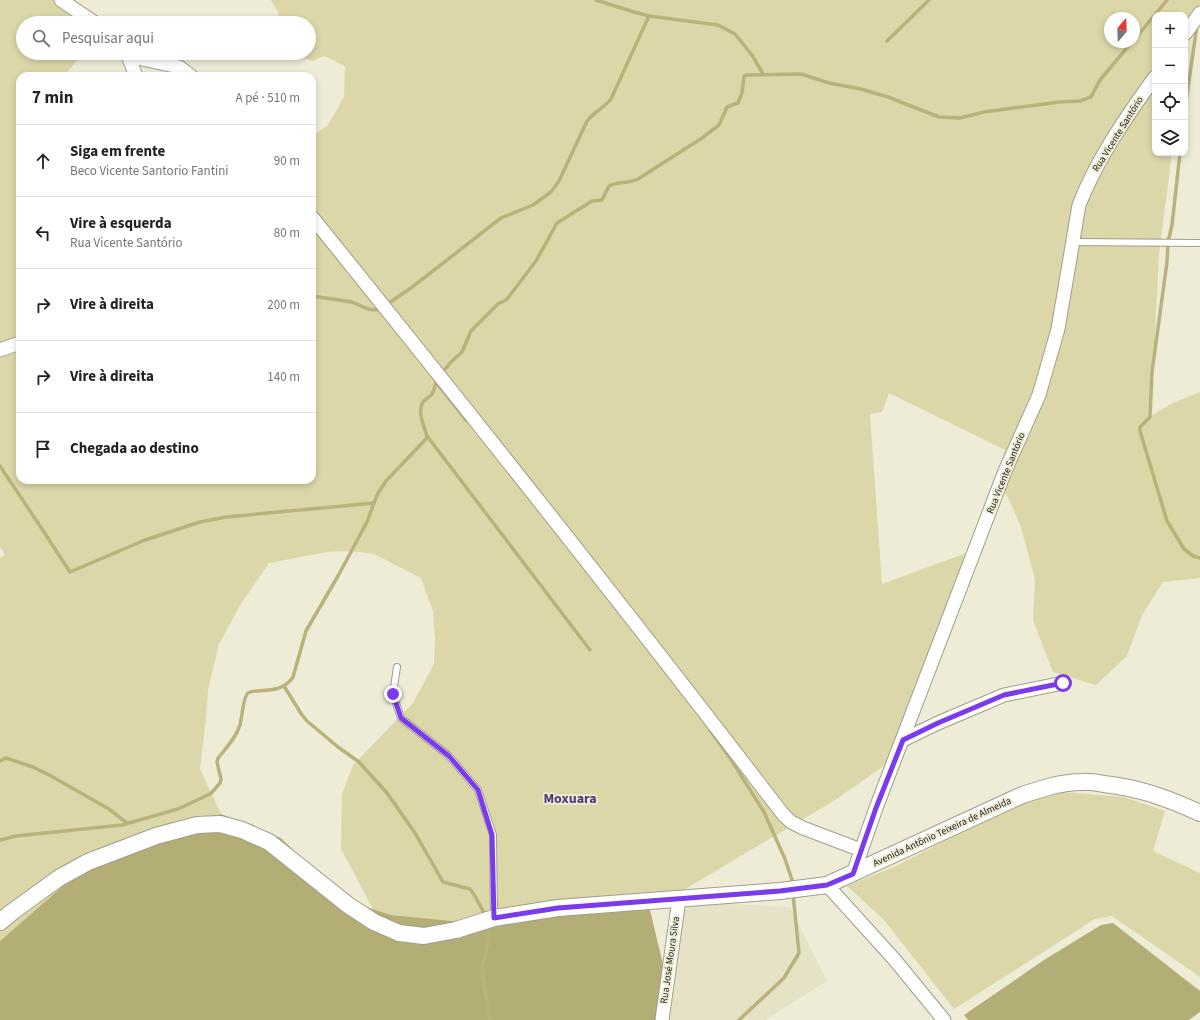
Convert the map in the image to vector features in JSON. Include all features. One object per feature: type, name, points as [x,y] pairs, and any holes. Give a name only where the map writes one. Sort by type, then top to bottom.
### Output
[{"type":"street","points":[[61,0],[85,16]]},
{"type":"street","points":[[1188,30],[1200,13]]},
{"type":"street","points":[[129,60],[134,72]]},
{"type":"street","points":[[150,60],[179,67],[186,72]]},
{"type":"street","name":"Rua Vicente Santório","points":[[853,874],[1005,471],[1039,395],[1058,328],[1079,205],[1105,151],[1152,81]]},
{"type":"street","points":[[316,222],[454,392],[782,813],[791,822],[803,828],[861,850]]},
{"type":"street","points":[[0,350],[16,344]]},
{"type":"street","points":[[903,740],[938,723],[1004,695],[1063,683]]},
{"type":"street","name":"Avenida Antônio Teixeira de Almeida","points":[[0,922],[59,878],[88,862],[156,836],[197,825],[220,824],[242,830],[269,842],[348,905],[374,922],[399,933],[424,936],[456,930],[494,918],[558,908],[780,891],[827,885],[1020,796],[1049,786],[1083,782],[1119,786],[1148,792],[1174,801],[1200,813]]},
{"type":"street","points":[[827,885],[894,959],[944,1020]]},
{"type":"street","name":"Rua José Moura Silva","points":[[662,1020],[679,899]]},
{"type":"lane","points":[[1073,242],[1200,243]]},
{"type":"lane","points":[[397,667],[393,694],[401,718],[449,756],[478,790],[492,835],[494,918]]},
{"type":"shaded area","points":[[0,0],[54,0],[76,16],[16,16],[16,60],[77,60],[67,72],[16,72],[16,484],[316,484],[316,133],[328,125],[344,97],[345,66],[324,56],[316,60],[316,16],[279,16],[271,0],[1200,0],[1200,14],[1188,29],[1188,12],[1152,12],[1152,156],[1172,156],[1159,254],[1151,416],[1173,403],[1200,392],[1200,578],[1163,582],[1142,615],[1127,656],[1096,685],[1053,672],[1033,620],[1035,580],[1021,527],[997,473],[1005,450],[889,393],[882,412],[870,414],[882,584],[969,552],[887,764],[832,802],[650,910],[596,912],[462,922],[391,915],[373,909],[341,849],[342,794],[353,765],[413,703],[434,664],[435,639],[433,611],[421,578],[374,554],[350,551],[327,552],[269,563],[241,604],[219,644],[208,690],[200,769],[221,814],[72,878],[0,941],[0,558],[5,555],[0,547]]},
{"type":"shaded area","points":[[1064,792],[1124,797],[1165,811],[1153,851],[1200,873],[1200,977],[1112,916],[1095,919],[954,1009],[884,920],[847,886],[896,866],[1018,803]]},
{"type":"shaded area","points":[[221,814],[281,838],[300,857],[364,906],[391,915],[462,922],[596,912],[650,910],[666,977],[658,1020],[0,1020],[0,941],[72,878]]},
{"type":"shaded area","points":[[684,902],[790,907],[827,981],[765,1020],[669,1020]]},
{"type":"shaded area","points":[[1113,923],[1200,991],[1200,1012],[1189,1020],[968,1020],[964,1015],[1044,960],[1101,925]]},
{"type":"waterway","points":[[596,0],[649,16],[718,25],[735,34],[752,55],[763,74]]},
{"type":"waterway","points":[[887,41],[929,0]]},
{"type":"waterway","points":[[1140,33],[1167,0]]},
{"type":"waterway","points":[[386,305],[411,288],[501,218],[533,205],[551,192],[559,181],[587,121],[611,99],[649,16]]},
{"type":"waterway","points":[[1188,88],[1197,25]]},
{"type":"waterway","points":[[441,374],[462,352],[471,331],[498,304],[506,300],[511,294],[536,261],[557,223],[592,201],[602,200],[609,186],[631,182],[638,179],[702,138],[719,125],[727,107],[738,103],[742,93],[744,76],[801,74],[829,83],[861,89],[888,97],[939,117],[960,118],[984,112],[1060,102],[1080,101],[1091,97],[1100,80],[1127,48]]},
{"type":"waterway","points":[[1180,156],[1152,372],[1150,417],[1140,427],[1140,431],[1167,521],[1184,549],[1193,556],[1200,558]]},
{"type":"waterway","points":[[316,297],[352,302],[368,309],[377,310],[381,308]]},
{"type":"waterway","points":[[438,379],[432,394],[421,406],[421,415],[427,436],[590,650]]},
{"type":"waterway","points":[[436,382],[466,420]]},
{"type":"waterway","points":[[0,840],[16,836],[122,825],[178,809],[210,794],[220,783],[221,779],[217,762],[218,758],[238,730],[246,695],[252,691],[273,690],[282,687],[286,685],[293,677],[306,631],[367,522],[377,495],[386,481],[427,438],[427,436]]},
{"type":"waterway","points":[[0,466],[70,572],[145,540],[200,522],[226,517],[374,503]]},
{"type":"waterway","points":[[284,686],[307,721],[338,747],[359,762],[387,793],[415,833],[443,882],[470,889],[486,917]]},
{"type":"waterway","points":[[710,730],[732,761],[764,812],[785,859],[792,880],[792,886]]},
{"type":"waterway","points":[[0,761],[6,758],[33,767],[109,809],[127,823]]},
{"type":"waterway","points":[[739,1020],[784,978],[799,953],[793,894]]},
{"type":"waterway","points":[[488,925],[489,941],[482,970],[490,1020]]},
{"type":"district","name":"Moxuara","points":[[570,799]]},
{"type":"route","points":[[393,694],[401,718],[449,756],[478,790],[492,835],[494,918],[558,908],[780,891],[827,885],[853,874],[876,808],[903,740],[976,706],[1004,695],[1063,683]]}]
